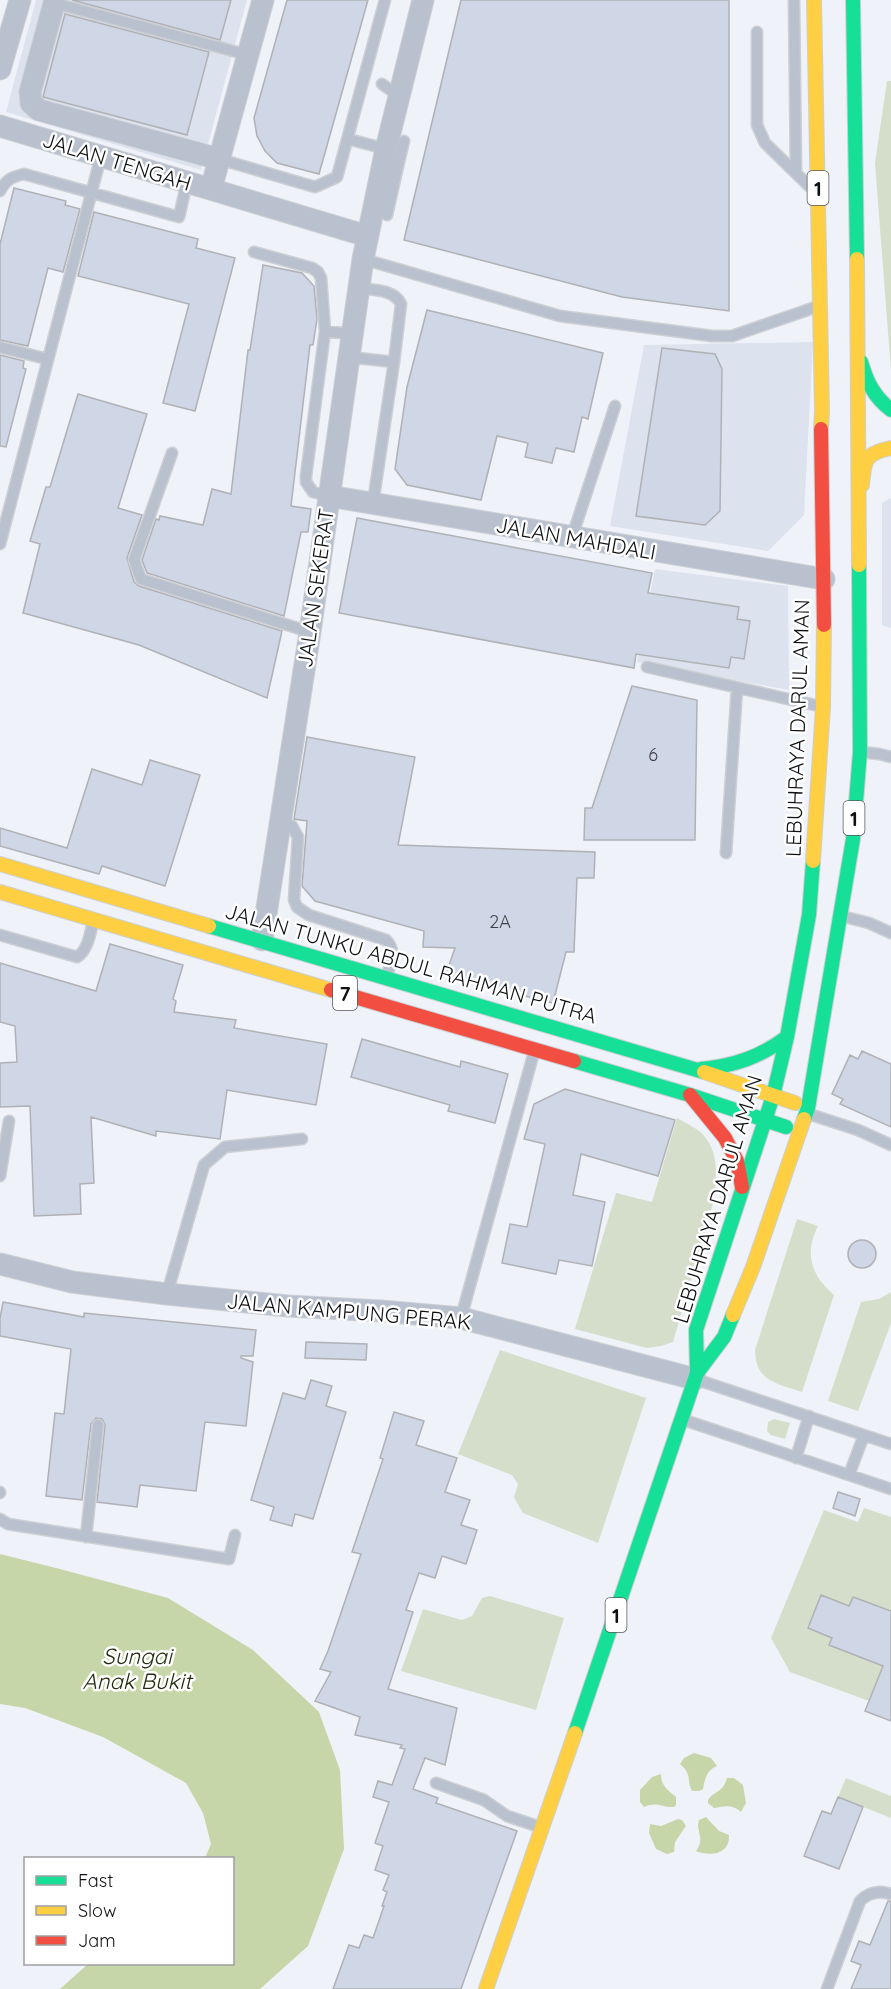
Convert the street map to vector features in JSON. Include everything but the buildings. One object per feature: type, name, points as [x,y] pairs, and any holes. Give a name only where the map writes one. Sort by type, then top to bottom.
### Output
[{"type":"main road","name":"LEBUHRAYA DARUL AMAN","points":[[696,1376],[696,1330],[773,1096],[787,1037],[809,915],[823,707],[824,579],[814,0]]},
{"type":"main road","name":"1","points":[[486,1989],[624,1591],[680,1419],[696,1376],[724,1337],[753,1267],[807,1111],[842,916],[853,839],[860,752],[853,0]]},
{"type":"main road","points":[[857,352],[873,394],[891,410]]},
{"type":"main road","points":[[858,525],[863,470],[868,456],[874,451],[891,448]]},
{"type":"main road","name":"JALAN TUNKU ABDUL RAHMAN PUTRA","points":[[0,864],[698,1070],[773,1096],[807,1111]]},
{"type":"main road","name":"7","points":[[0,891],[690,1095],[800,1131]]},
{"type":"main road","points":[[698,1070],[728,1067],[756,1059],[787,1037]]},
{"type":"main road","points":[[690,1095],[725,1138],[737,1161],[742,1187]]},
{"type":"street","points":[[0,69],[20,0]]},
{"type":"street","points":[[211,189],[263,0]]},
{"type":"street","name":"JALAN SEKERAT","points":[[262,940],[310,632],[350,334],[367,236],[393,155],[391,90],[423,0]]},
{"type":"street","points":[[55,2],[30,92],[31,103],[39,110],[219,159]]},
{"type":"street","name":"JALAN TENGAH","points":[[0,126],[367,236]]},
{"type":"street","name":"JALAN MAHDALI","points":[[328,496],[824,579]]},
{"type":"street","name":"JALAN KAMPUNG PERAK","points":[[0,1264],[72,1282],[167,1294],[288,1306],[461,1318],[696,1376]]},
{"type":"lane","points":[[219,159],[315,187],[337,177],[386,0]]},
{"type":"lane","points":[[794,0],[796,172]]},
{"type":"lane","points":[[55,2],[248,55]]},
{"type":"lane","points":[[757,32],[757,125],[765,143],[818,194]]},
{"type":"lane","points":[[348,139],[393,155],[387,215]]},
{"type":"lane","points":[[0,544],[100,156]]},
{"type":"lane","points":[[0,191],[6,181],[24,174],[179,217],[187,182]]},
{"type":"lane","points":[[254,252],[312,268],[318,272],[322,285],[325,331],[306,482],[313,492],[328,496]]},
{"type":"lane","points":[[363,259],[560,316],[712,336],[732,336],[820,306]]},
{"type":"lane","points":[[358,288],[386,292],[398,299],[401,304],[373,503]]},
{"type":"lane","points":[[325,331],[350,334]]},
{"type":"lane","points":[[0,347],[47,359]]},
{"type":"lane","points":[[347,357],[394,362]]},
{"type":"lane","points":[[572,537],[615,406]]},
{"type":"lane","points":[[172,453],[134,560],[141,579],[310,632]]},
{"type":"lane","points":[[647,667],[823,707]]},
{"type":"lane","points":[[726,853],[737,688]]},
{"type":"lane","points":[[860,752],[879,753],[891,757]]},
{"type":"lane","points":[[280,824],[292,826],[298,837],[294,900],[297,907],[309,915],[386,940],[393,949],[387,977]]},
{"type":"lane","points":[[842,916],[870,923],[891,933]]},
{"type":"lane","points":[[0,935],[77,957],[85,949],[94,919]]},
{"type":"lane","points":[[461,1318],[535,1049]]},
{"type":"lane","points":[[807,1111],[891,1145]]},
{"type":"lane","points":[[0,1176],[9,1121]]},
{"type":"lane","points":[[167,1294],[204,1165],[225,1148],[302,1139]]},
{"type":"lane","points":[[696,1376],[891,1444]]},
{"type":"lane","points":[[796,1458],[809,1416]]},
{"type":"lane","points":[[680,1419],[891,1489]]},
{"type":"lane","points":[[86,1537],[98,1425]]},
{"type":"lane","points":[[849,1475],[864,1435]]},
{"type":"lane","points":[[0,1519],[8,1524],[229,1559],[235,1535]]},
{"type":"lane","points":[[436,1783],[484,1800],[507,1816],[541,1827]]},
{"type":"lane","points":[[827,1989],[860,1901],[867,1894],[878,1892],[891,1894]]},
{"type":"shaded area","points":[[36,0],[247,0],[201,170],[6,112]]},
{"type":"shaded area","points":[[887,81],[891,81],[891,371],[875,163]]},
{"type":"shaded area","points":[[813,342],[804,515],[768,551],[610,526],[644,345]]},
{"type":"shaded area","points":[[891,498],[891,628],[882,625],[882,503]]},
{"type":"shaded area","points":[[655,569],[788,586],[789,690],[637,662]]},
{"type":"shaded area","points":[[677,1118],[692,1126],[705,1137],[715,1158],[716,1181],[715,1197],[673,1342],[647,1348],[575,1329],[616,1193],[652,1202]]},
{"type":"shaded area","points":[[797,1219],[818,1226],[811,1246],[812,1264],[820,1280],[834,1295],[802,1392],[769,1380],[763,1375],[756,1361],[755,1350]]},
{"type":"shaded area","points":[[891,1292],[891,1323],[858,1411],[828,1401],[861,1302],[879,1299]]},
{"type":"shaded area","points":[[500,1350],[646,1398],[598,1543],[523,1513],[514,1497],[518,1484],[512,1475],[458,1454]]},
{"type":"shaded area","points":[[774,1419],[790,1423],[785,1439],[771,1435],[767,1431],[768,1422]]},
{"type":"shaded area","points":[[864,1508],[891,1517],[891,1611],[853,1597],[849,1606],[821,1595],[808,1628],[832,1638],[829,1645],[883,1666],[869,1701],[790,1672],[771,1638],[824,1510],[858,1522]]},
{"type":"shaded area","points":[[490,1596],[564,1618],[536,1710],[401,1671],[423,1609],[462,1620],[472,1616],[482,1598]]},
{"type":"shaded area","points":[[846,1778],[891,1796],[891,1818],[838,1797]]},
{"type":"water","name":"Sungai Anak Bukit","points":[[0,1554],[168,1598],[253,1650],[319,1712],[340,1770],[344,1849],[308,1946],[260,1989],[60,1989],[87,1965],[234,1965],[234,1857],[205,1857],[211,1844],[203,1813],[186,1783],[103,1737],[25,1708],[0,1704]]},
{"type":"water","points":[[694,1753],[711,1758],[717,1766],[709,1772],[703,1789],[699,1791],[692,1791],[688,1774],[680,1764],[684,1758]]},
{"type":"water","points":[[661,1774],[664,1785],[676,1797],[676,1805],[674,1807],[653,1805],[644,1807],[640,1802],[640,1790],[652,1777]]},
{"type":"water","points":[[727,1778],[734,1778],[743,1785],[746,1803],[741,1812],[725,1806],[714,1808],[708,1803],[708,1800],[723,1787]]},
{"type":"water","points":[[706,1817],[719,1831],[729,1835],[723,1850],[713,1854],[696,1851],[700,1842],[699,1820]]},
{"type":"water","points":[[678,1819],[682,1820],[686,1826],[675,1842],[674,1852],[667,1854],[656,1849],[649,1833],[650,1824],[661,1826]]},
{"type":"traffic: fast","points":[[853,0],[857,259]]},
{"type":"traffic: fast","points":[[861,362],[872,389],[891,410]]},
{"type":"traffic: fast","points":[[804,1119],[808,1108],[853,839],[860,752],[859,565]]},
{"type":"traffic: fast","points":[[697,1373],[696,1330],[773,1096],[787,1037],[809,915],[813,861]]},
{"type":"traffic: fast","points":[[209,926],[704,1072]]},
{"type":"traffic: fast","points":[[701,1069],[725,1066],[746,1059],[767,1050],[787,1037]]},
{"type":"traffic: fast","points":[[574,1061],[690,1095],[786,1127]]},
{"type":"traffic: fast","points":[[575,1733],[697,1373],[724,1337],[733,1315]]},
{"type":"traffic: slow","points":[[814,0],[821,429]]},
{"type":"traffic: slow","points":[[857,259],[859,565]]},
{"type":"traffic: slow","points":[[862,485],[867,459],[876,452],[891,448]]},
{"type":"traffic: slow","points":[[813,861],[823,707],[824,625]]},
{"type":"traffic: slow","points":[[0,864],[209,926]]},
{"type":"traffic: slow","points":[[0,892],[331,990]]},
{"type":"traffic: slow","points":[[704,1072],[795,1103]]},
{"type":"traffic: slow","points":[[733,1315],[753,1267],[804,1119]]},
{"type":"traffic: slow","points":[[486,1989],[575,1733]]},
{"type":"traffic: jam","points":[[821,429],[824,625]]},
{"type":"traffic: jam","points":[[331,990],[574,1061]]},
{"type":"traffic: jam","points":[[690,1095],[725,1138],[737,1161],[742,1187]]}]
